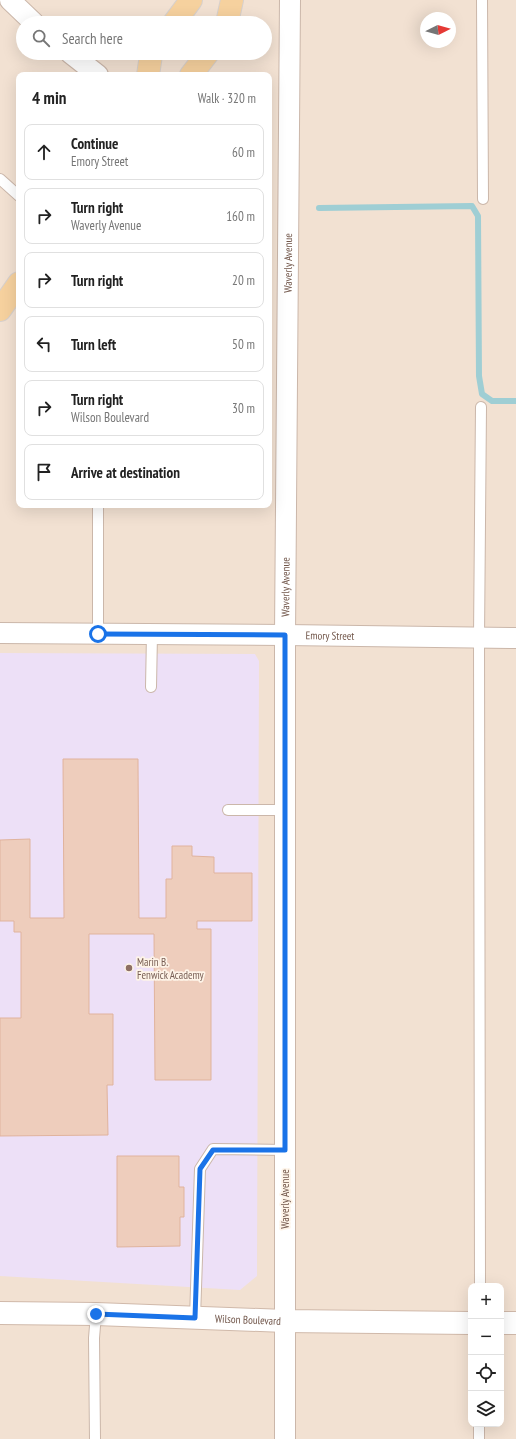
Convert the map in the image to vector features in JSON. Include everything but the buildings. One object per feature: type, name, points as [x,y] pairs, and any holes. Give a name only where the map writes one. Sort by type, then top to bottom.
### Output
[{"type":"main road","points":[[179,16],[191,0]]},
{"type":"main road","points":[[229,16],[232,0]]},
{"type":"main road","points":[[148,72],[150,60]]},
{"type":"main road","points":[[193,72],[203,60]]},
{"type":"main road","points":[[0,310],[16,287]]},
{"type":"street","points":[[10,0],[27,16]]},
{"type":"street","name":"Waverly Avenue","points":[[285,1439],[285,635],[290,0]]},
{"type":"street","points":[[79,60],[94,72]]},
{"type":"street","name":"Emory Street","points":[[0,633],[516,638]]},
{"type":"street","name":"Wilson Boulevard","points":[[0,1313],[96,1314],[285,1321],[468,1322]]},
{"type":"street","points":[[504,1323],[516,1323]]},
{"type":"lane","points":[[482,0],[483,199]]},
{"type":"lane","points":[[0,179],[16,193]]},
{"type":"lane","points":[[480,1283],[479,637],[481,407]]},
{"type":"lane","points":[[98,508],[98,634]]},
{"type":"lane","points":[[151,687],[152,634]]},
{"type":"lane","points":[[228,810],[285,810]]},
{"type":"lane","points":[[195,1318],[200,1169],[213,1150],[285,1150]]},
{"type":"lane","points":[[95,1439],[94,1338],[96,1314]]},
{"type":"lane","points":[[479,1427],[479,1439]]},
{"type":"shaded area","points":[[0,0],[516,0],[516,1439],[0,1439]]},
{"type":"shaded area","name":"Marin B. Fenwick Academy","points":[[0,653],[255,654],[259,661],[257,1276],[240,1290],[0,1276]]},
{"type":"waterway","points":[[319,208],[472,206],[478,216],[479,376],[482,394],[492,401],[516,401]]},
{"type":"place","name":"Marin B. Fenwick Academy","points":[[129,968]]},
{"type":"route","points":[[96,1314],[195,1318],[200,1169],[213,1150],[285,1150],[285,635],[98,634]]}]
